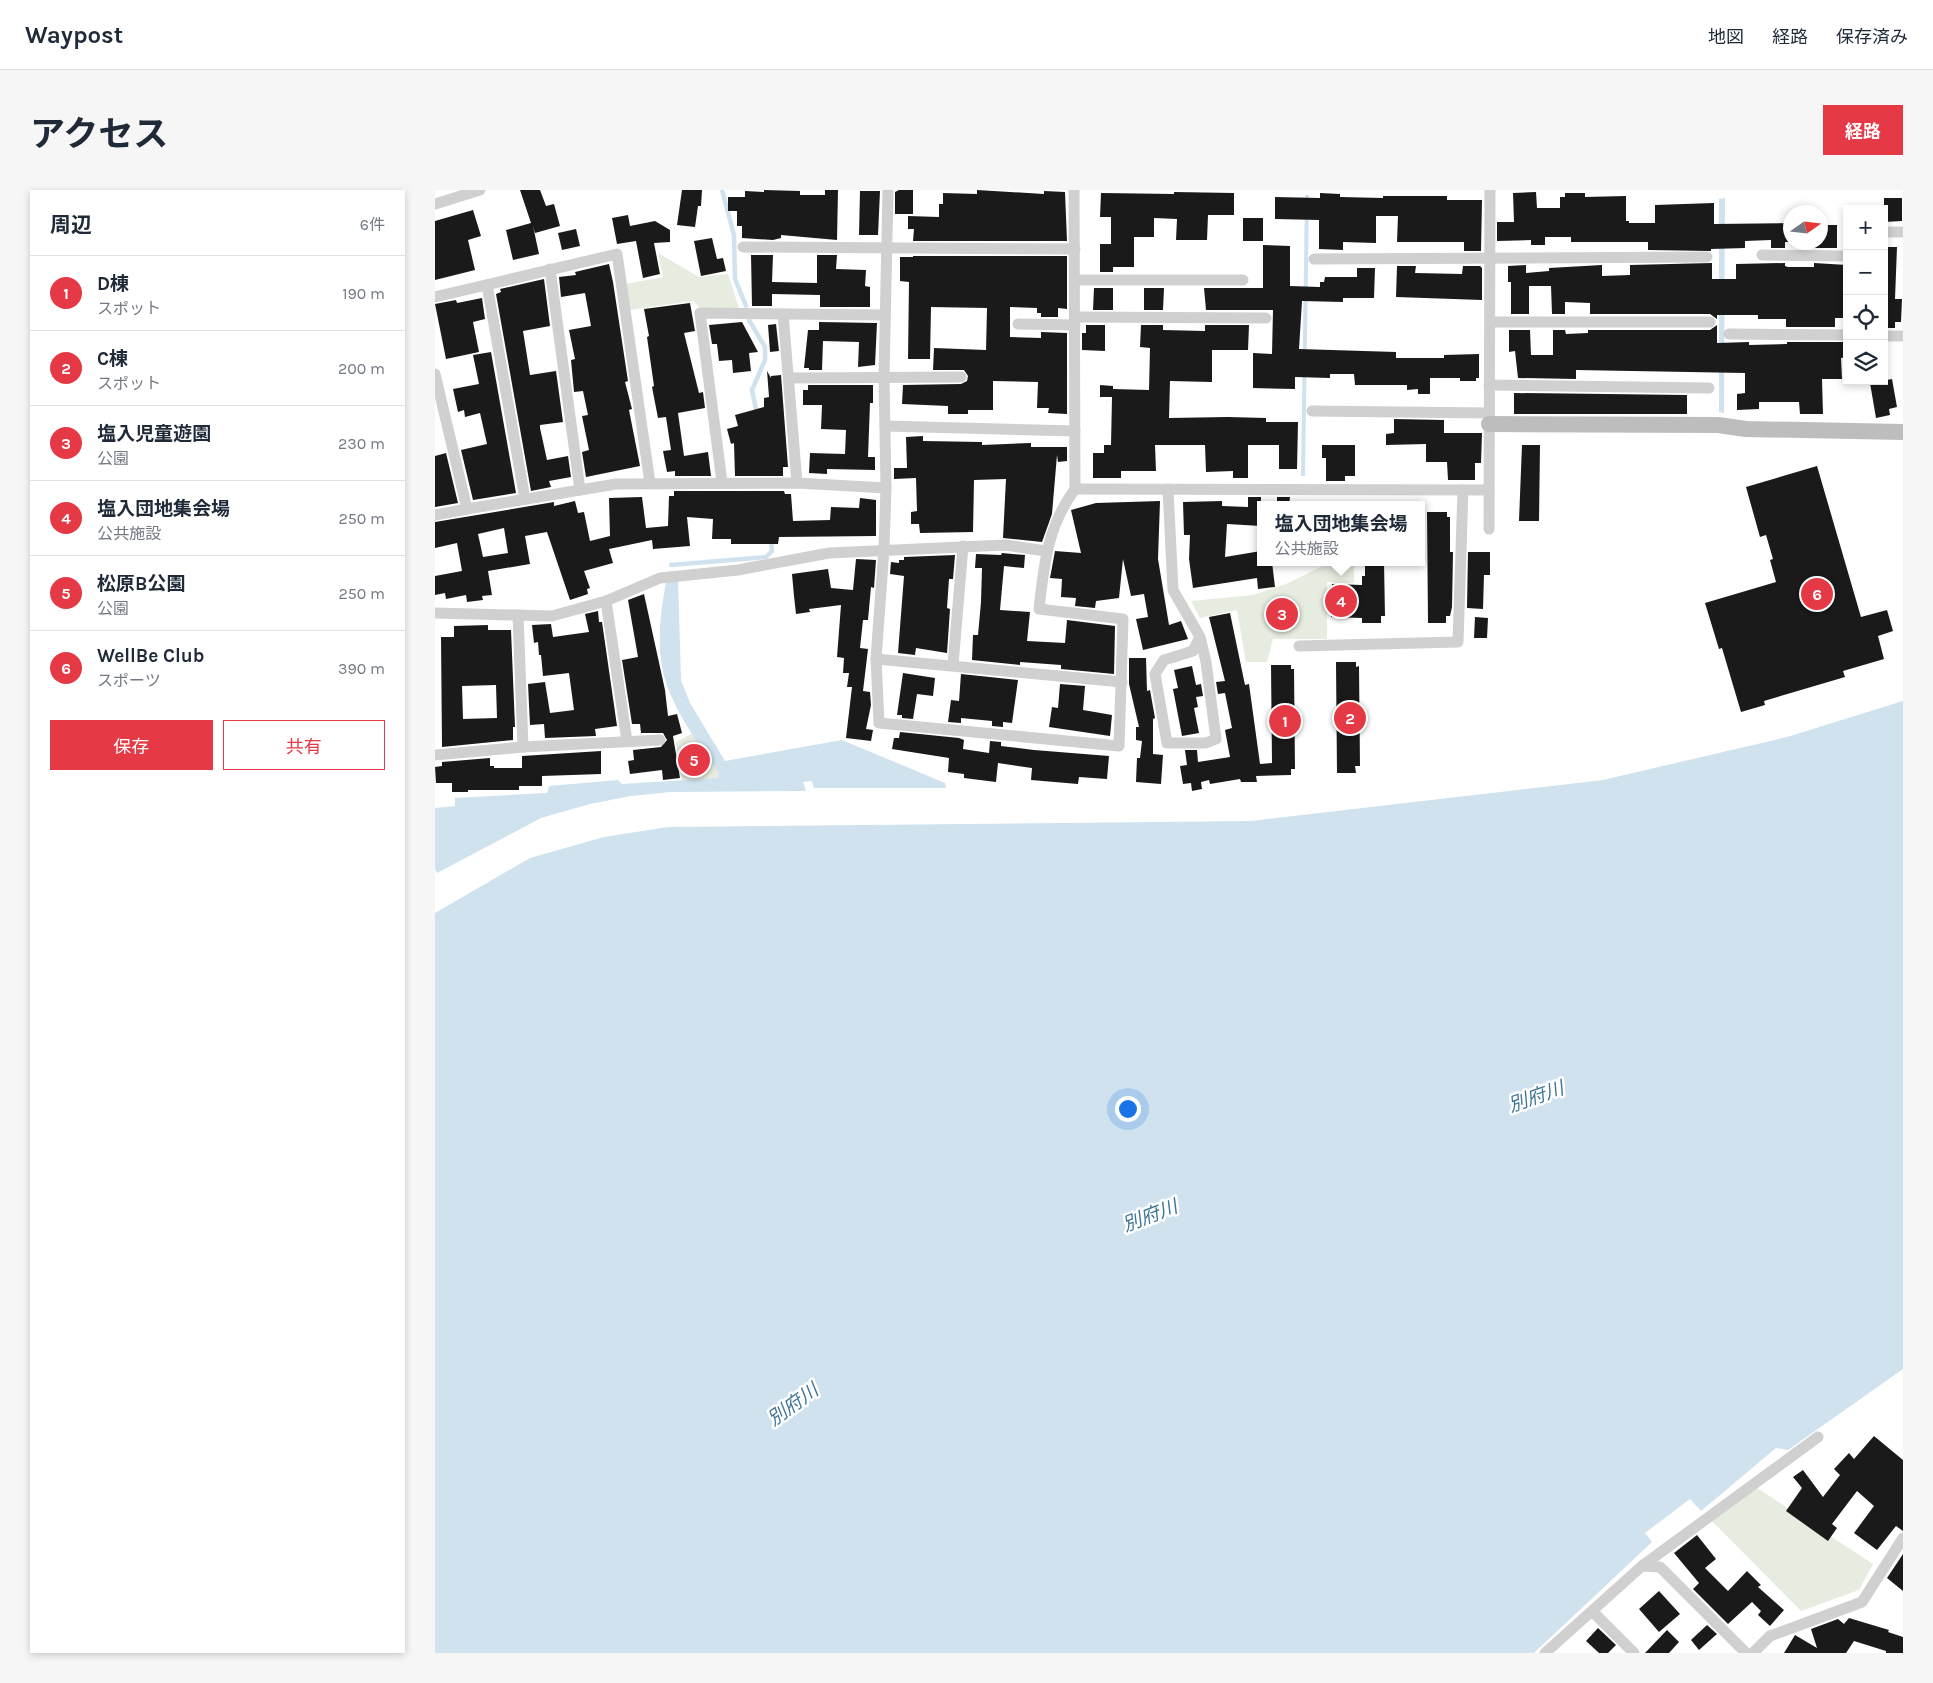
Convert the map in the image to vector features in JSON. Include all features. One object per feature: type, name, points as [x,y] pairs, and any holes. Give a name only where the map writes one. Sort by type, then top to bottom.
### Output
[{"type":"street","points":[[435,204],[480,190]]},
{"type":"street","points":[[888,190],[885,316],[886,488],[884,549],[876,659],[879,724],[1119,746],[1123,618],[1039,609],[1046,551],[1064,504],[1075,489],[1074,190]]},
{"type":"street","points":[[1489,529],[1490,190]]},
{"type":"street","points":[[1888,232],[1903,232]]},
{"type":"street","points":[[743,247],[1075,249]]},
{"type":"street","points":[[435,297],[617,254],[650,483]]},
{"type":"street","points":[[1762,255],[1843,256]]},
{"type":"street","points":[[1314,259],[1707,257]]},
{"type":"street","points":[[550,269],[580,490]]},
{"type":"street","points":[[1075,280],[1243,280]]},
{"type":"street","points":[[487,285],[525,499]]},
{"type":"street","points":[[722,482],[699,313],[885,316]]},
{"type":"street","points":[[783,314],[797,483]]},
{"type":"street","points":[[1017,324],[1075,321],[1266,318]]},
{"type":"street","points":[[1490,322],[1710,322]]},
{"type":"street","points":[[1729,334],[1843,335]]},
{"type":"street","points":[[1888,336],[1903,336]]},
{"type":"street","points":[[435,374],[467,509]]},
{"type":"street","points":[[789,378],[961,376]]},
{"type":"street","points":[[1489,385],[1709,388]]},
{"type":"street","points":[[1312,411],[1718,425],[1746,429],[1903,432]]},
{"type":"street","points":[[885,426],[1075,431]]},
{"type":"street","points":[[435,516],[616,484],[797,483],[886,488]]},
{"type":"street","points":[[1075,489],[1489,490]]},
{"type":"street","points":[[1168,489],[1173,590],[1199,637],[1206,662],[1216,739],[1206,743],[1167,742],[1155,674],[1164,660],[1193,651],[1199,637]]},
{"type":"street","points":[[1299,646],[1458,642],[1463,490]]},
{"type":"street","points":[[435,613],[552,616],[606,601],[660,578],[738,570],[814,555],[884,549],[1005,545],[1046,551]]},
{"type":"street","points":[[953,665],[963,546]]},
{"type":"street","points":[[606,601],[627,741]]},
{"type":"street","points":[[518,615],[523,747]]},
{"type":"street","points":[[876,659],[1122,682]]},
{"type":"street","points":[[435,755],[523,747],[659,740]]},
{"type":"street","points":[[1545,1653],[1593,1612],[1642,1566],[1818,1437]]},
{"type":"street","points":[[1753,1653],[1770,1636],[1862,1602],[1901,1543]]},
{"type":"street","points":[[1642,1566],[1660,1567],[1746,1653]]},
{"type":"street","points":[[1593,1612],[1634,1653]]},
{"type":"shaded area","points":[[658,253],[699,277],[728,274],[739,308],[700,308],[693,301],[629,310],[625,284],[663,277]]},
{"type":"shaded area","points":[[1323,566],[1354,566],[1354,583],[1327,582],[1327,639],[1273,639],[1267,662],[1246,662],[1237,610],[1200,618],[1191,601],[1253,595],[1286,584]]},
{"type":"shaded area","points":[[693,733],[719,773],[717,778],[682,780],[676,742]]},
{"type":"shaded area","points":[[1754,1486],[1873,1564],[1859,1590],[1801,1611],[1710,1519]]},
{"type":"water","points":[[1305,195],[1309,195],[1305,476],[1301,476]]},
{"type":"water","points":[[1725,198],[1724,413],[1719,412],[1719,199]]},
{"type":"water","points":[[678,580],[681,680],[690,703],[725,761],[842,740],[945,783],[946,788],[814,788],[812,781],[803,782],[806,791],[670,792],[631,796],[590,804],[541,818],[437,873],[435,869],[435,808],[455,806],[455,798],[547,793],[549,786],[618,780],[622,784],[717,778],[719,773],[693,736],[677,708],[665,679],[662,666],[660,634],[666,582]]},
{"type":"water","name":"別府川","points":[[1903,701],[1903,1369],[1788,1450],[1776,1448],[1701,1511],[1690,1499],[1645,1533],[1652,1542],[1534,1653],[435,1653],[435,913],[530,858],[604,837],[668,827],[1251,821],[1603,780],[1787,737]]},
{"type":"building","points":[[520,190],[540,190],[546,206],[554,204],[560,226],[535,233],[533,226],[539,254],[513,260],[506,230],[531,223]]},
{"type":"building","points":[[682,190],[702,190],[701,206],[698,206],[695,227],[677,225]]},
{"type":"building","points":[[764,190],[800,191],[800,195],[825,195],[825,190],[838,190],[837,240],[781,235],[781,238],[773,240],[742,238],[742,226],[737,226],[737,211],[728,211],[728,197],[745,197],[745,191],[764,192]]},
{"type":"building","points":[[899,190],[913,190],[913,214],[895,214],[895,192]]},
{"type":"building","points":[[977,190],[1044,194],[1044,191],[1065,192],[1067,241],[913,241],[914,229],[908,229],[908,216],[939,217],[939,204],[943,204],[943,193],[977,194]]},
{"type":"building","points":[[860,191],[880,191],[878,235],[859,235]]},
{"type":"building","points":[[1174,192],[1234,193],[1234,215],[1208,215],[1207,240],[1176,240],[1177,219],[1154,218],[1154,237],[1134,237],[1134,267],[1113,267],[1113,272],[1100,272],[1100,244],[1111,244],[1111,217],[1100,217],[1101,193],[1174,194]]},
{"type":"building","points":[[1536,192],[1537,208],[1560,208],[1560,197],[1565,197],[1565,193],[1585,193],[1585,197],[1626,196],[1626,221],[1629,221],[1629,223],[1655,223],[1655,205],[1714,203],[1714,224],[1783,223],[1783,248],[1771,248],[1771,240],[1745,241],[1745,248],[1711,249],[1711,251],[1648,250],[1648,242],[1571,242],[1571,237],[1545,237],[1545,245],[1531,245],[1531,240],[1497,241],[1497,222],[1514,222],[1513,193]]},
{"type":"building","points":[[1320,193],[1340,194],[1340,197],[1447,196],[1447,200],[1482,200],[1481,251],[1464,251],[1464,242],[1397,242],[1398,216],[1376,216],[1376,243],[1343,242],[1343,250],[1319,249],[1319,220],[1275,219],[1275,197],[1320,198]]},
{"type":"building","points":[[1884,198],[1902,198],[1902,221],[1888,222],[1888,205],[1884,205]]},
{"type":"building","points":[[473,210],[481,236],[468,240],[475,270],[435,280],[435,221]]},
{"type":"building","points":[[628,215],[630,226],[655,221],[670,230],[670,242],[654,243],[660,274],[643,278],[636,241],[617,244],[612,218]]},
{"type":"building","points":[[1243,218],[1263,218],[1263,241],[1243,241]]},
{"type":"building","points":[[1828,225],[1837,225],[1837,248],[1828,248]]},
{"type":"building","points":[[576,229],[580,246],[562,250],[558,233]]},
{"type":"building","points":[[712,238],[717,259],[723,258],[726,271],[701,276],[694,241]]},
{"type":"building","points":[[1263,245],[1290,246],[1290,286],[1320,287],[1320,282],[1324,282],[1325,277],[1357,277],[1357,268],[1375,268],[1374,298],[1343,298],[1343,302],[1302,301],[1299,349],[1396,352],[1396,358],[1444,358],[1444,355],[1479,354],[1479,378],[1476,378],[1476,381],[1460,381],[1460,378],[1430,378],[1430,394],[1418,394],[1418,389],[1407,390],[1407,385],[1355,385],[1354,374],[1330,374],[1330,378],[1295,377],[1295,389],[1253,388],[1253,353],[1272,354],[1273,310],[1206,310],[1204,288],[1263,288]]},
{"type":"building","points":[[1888,247],[1897,247],[1895,299],[1902,299],[1901,322],[1895,322],[1895,328],[1888,328]]},
{"type":"building","points":[[751,255],[773,255],[772,282],[817,283],[817,255],[837,255],[836,269],[866,270],[865,286],[870,287],[870,307],[820,307],[820,295],[772,294],[772,306],[752,306]]},
{"type":"building","points":[[1067,256],[1067,309],[1058,308],[1058,317],[1041,317],[1041,313],[1037,313],[1037,308],[1010,307],[1010,337],[1041,338],[1041,332],[1067,333],[1067,414],[1048,413],[1049,408],[1037,408],[1038,382],[993,381],[993,410],[968,410],[968,414],[948,414],[948,406],[902,404],[903,385],[961,384],[967,381],[968,376],[964,370],[933,370],[934,348],[986,350],[987,308],[931,307],[930,359],[908,359],[909,282],[900,281],[900,257]]},
{"type":"building","points":[[1712,263],[1712,279],[1736,279],[1736,264],[1785,263],[1785,266],[1788,267],[1814,267],[1814,263],[1843,265],[1843,318],[1835,318],[1835,327],[1786,327],[1786,319],[1758,319],[1758,315],[1717,315],[1717,319],[1710,314],[1590,314],[1590,303],[1565,302],[1565,314],[1552,314],[1551,286],[1529,286],[1529,314],[1511,314],[1511,282],[1508,282],[1508,266],[1526,265],[1526,273],[1549,271],[1549,268],[1602,265],[1602,276],[1630,275],[1630,265]]},
{"type":"building","points":[[609,264],[628,381],[625,382],[632,409],[629,410],[640,466],[586,477],[582,452],[589,450],[582,416],[588,415],[583,391],[574,392],[571,360],[575,359],[569,330],[591,326],[585,293],[561,297],[559,277],[576,275],[575,272]]},
{"type":"building","points":[[1397,266],[1416,266],[1415,273],[1462,274],[1463,266],[1480,266],[1482,268],[1482,300],[1396,297]]},
{"type":"building","points":[[544,279],[550,326],[523,331],[530,375],[556,371],[563,422],[540,425],[540,428],[547,460],[568,456],[571,477],[549,481],[551,487],[531,491],[496,294],[501,292],[500,289]]},
{"type":"building","points":[[1094,288],[1113,288],[1113,310],[1093,310]]},
{"type":"building","points":[[1144,288],[1164,288],[1163,310],[1144,310]]},
{"type":"building","points":[[482,298],[485,319],[473,322],[479,352],[446,359],[435,304],[456,300],[457,303]]},
{"type":"building","points":[[690,303],[695,331],[684,333],[699,393],[703,392],[705,408],[678,413],[684,456],[708,452],[711,476],[675,476],[675,471],[667,472],[663,451],[671,450],[666,417],[658,418],[652,387],[654,386],[647,337],[649,336],[644,309]]},
{"type":"building","points":[[742,322],[758,352],[749,353],[751,371],[733,373],[732,360],[719,361],[717,344],[712,344],[709,325]]},
{"type":"building","points":[[819,322],[877,323],[875,365],[858,367],[859,342],[823,341],[822,370],[804,368],[808,330],[819,330]]},
{"type":"building","points":[[776,324],[779,351],[770,352],[768,325]]},
{"type":"building","points":[[1086,325],[1105,325],[1105,351],[1082,350],[1082,333],[1086,333]]},
{"type":"building","points":[[1141,325],[1163,325],[1163,330],[1205,331],[1205,325],[1249,325],[1248,350],[1212,350],[1212,382],[1170,381],[1169,418],[1266,418],[1266,422],[1298,422],[1297,469],[1279,469],[1279,445],[1248,445],[1248,478],[1233,478],[1233,471],[1206,472],[1205,445],[1155,445],[1156,471],[1121,471],[1121,478],[1093,478],[1093,453],[1104,453],[1104,445],[1111,445],[1112,397],[1100,397],[1100,385],[1113,386],[1113,389],[1149,390],[1150,348],[1140,347]]},
{"type":"building","points":[[1717,325],[1717,343],[1749,342],[1749,345],[1787,344],[1787,342],[1843,342],[1843,358],[1841,358],[1842,379],[1822,379],[1823,414],[1800,414],[1799,402],[1759,402],[1759,409],[1737,410],[1737,394],[1745,393],[1745,373],[1576,370],[1576,379],[1518,378],[1515,351],[1509,352],[1509,330],[1530,330],[1531,355],[1553,355],[1553,330],[1565,330],[1566,334],[1588,333],[1588,330],[1710,330]]},
{"type":"building","points":[[491,352],[516,493],[473,500],[461,450],[487,444],[480,413],[465,417],[464,410],[458,412],[453,389],[479,384],[473,355]]},
{"type":"building","points":[[767,371],[771,378],[771,376],[781,375],[788,467],[783,467],[783,476],[735,476],[734,443],[731,444],[727,429],[738,426],[735,415],[764,407],[764,398],[769,397]]},
{"type":"building","points":[[1892,379],[1897,407],[1889,409],[1890,415],[1876,418],[1870,385],[1888,385],[1888,380]]},
{"type":"building","points":[[808,385],[873,385],[873,403],[870,403],[868,457],[875,457],[875,470],[827,469],[827,474],[809,473],[810,453],[845,454],[846,430],[821,429],[822,405],[803,405],[803,390],[808,390]]},
{"type":"building","points":[[1514,393],[1687,395],[1687,414],[1514,414]]},
{"type":"building","points":[[1394,419],[1444,420],[1444,433],[1482,433],[1481,463],[1475,463],[1475,480],[1448,480],[1447,462],[1426,462],[1426,444],[1386,445],[1386,434],[1394,433]]},
{"type":"building","points":[[923,436],[923,441],[982,442],[982,445],[1031,443],[1031,447],[1067,447],[1067,461],[1058,462],[1057,455],[1052,514],[1042,542],[1003,538],[1006,479],[974,480],[973,532],[920,533],[919,524],[911,524],[911,512],[917,511],[916,478],[894,479],[894,468],[907,468],[906,437]]},
{"type":"building","points":[[1322,445],[1355,445],[1355,476],[1345,476],[1345,481],[1326,481],[1326,458],[1322,458]]},
{"type":"building","points":[[1522,445],[1540,445],[1539,521],[1519,521]]},
{"type":"building","points":[[446,453],[458,503],[435,507],[435,456]]},
{"type":"building","points":[[1817,466],[1861,617],[1887,610],[1893,631],[1878,636],[1884,659],[1843,671],[1845,677],[1764,701],[1765,705],[1741,712],[1722,648],[1719,649],[1705,603],[1776,582],[1770,560],[1773,559],[1766,535],[1760,537],[1746,487]]},
{"type":"building","points":[[674,491],[784,491],[785,494],[791,494],[793,521],[830,520],[831,507],[859,508],[860,498],[876,500],[876,536],[779,537],[778,544],[731,544],[731,539],[712,539],[713,519],[687,517],[690,546],[653,549],[652,540],[609,549],[613,563],[584,571],[590,588],[587,589],[588,594],[570,600],[547,532],[525,536],[530,564],[488,571],[492,595],[482,596],[483,600],[467,602],[466,595],[446,599],[445,593],[435,595],[435,576],[462,571],[457,543],[435,548],[435,522],[554,502],[554,506],[575,501],[578,513],[584,512],[590,541],[610,536],[609,498],[642,497],[646,528],[668,526],[669,496],[674,496]],"holes":[[[504,528],[508,553],[483,557],[478,534]]]},
{"type":"building","points":[[1248,497],[1261,497],[1261,501],[1257,501],[1257,526],[1227,524],[1225,557],[1257,552],[1257,566],[1272,566],[1275,587],[1258,589],[1257,578],[1193,588],[1189,559],[1190,535],[1184,535],[1183,502],[1222,501],[1222,506],[1248,507]]},
{"type":"building","points":[[1277,497],[1290,497],[1290,501],[1277,501]]},
{"type":"building","points":[[1160,501],[1158,559],[1169,625],[1181,621],[1188,639],[1143,650],[1136,619],[1148,617],[1144,594],[1131,596],[1123,559],[1119,598],[1096,601],[1095,608],[1075,606],[1076,598],[1061,597],[1062,579],[1050,578],[1055,551],[1081,553],[1071,510],[1096,503]]},
{"type":"building","points":[[1427,512],[1447,512],[1447,517],[1450,517],[1450,552],[1453,552],[1452,607],[1450,616],[1446,616],[1446,623],[1428,623]]},
{"type":"building","points":[[1468,552],[1490,552],[1490,575],[1484,575],[1483,609],[1467,608]]},
{"type":"building","points":[[1002,553],[1025,555],[1024,568],[1004,566],[1000,610],[1030,612],[1027,641],[1065,643],[1067,620],[1115,626],[1114,674],[1061,669],[1061,665],[1020,662],[1020,665],[972,660],[973,635],[978,635],[981,602],[982,568],[975,568],[976,554],[1001,555]]},
{"type":"building","points":[[955,555],[953,579],[949,579],[947,608],[950,609],[947,653],[916,648],[915,655],[898,653],[904,576],[890,574],[891,562],[899,563],[899,560],[904,560],[904,557]]},
{"type":"building","points":[[856,559],[876,560],[874,588],[871,587],[868,620],[863,620],[860,648],[868,649],[863,691],[870,692],[871,705],[866,729],[873,730],[871,741],[846,738],[852,687],[847,687],[849,673],[843,673],[844,658],[837,657],[841,605],[809,609],[810,612],[796,614],[792,574],[828,569],[831,588],[853,590]]},
{"type":"building","points":[[1365,566],[1384,566],[1385,616],[1381,616],[1381,623],[1362,623],[1362,618],[1331,617],[1332,584],[1362,585],[1362,576],[1365,576]]},
{"type":"building","points":[[644,594],[665,690],[668,716],[677,714],[682,733],[673,736],[680,778],[663,780],[662,770],[630,774],[628,761],[634,760],[633,750],[661,747],[667,740],[663,733],[641,733],[640,724],[632,724],[622,660],[638,657],[628,600]]},
{"type":"building","points":[[598,611],[599,622],[602,622],[617,726],[595,729],[596,736],[545,738],[544,724],[530,725],[528,684],[545,682],[550,713],[574,710],[569,673],[543,676],[541,655],[539,655],[538,642],[534,643],[532,625],[551,624],[553,637],[589,632],[585,614]]},
{"type":"building","points":[[1230,613],[1245,685],[1249,684],[1260,764],[1272,763],[1271,665],[1291,665],[1291,669],[1294,669],[1295,769],[1291,769],[1291,775],[1256,776],[1257,782],[1241,782],[1240,779],[1210,784],[1209,780],[1201,782],[1202,789],[1192,791],[1191,783],[1183,784],[1180,766],[1187,765],[1185,750],[1197,750],[1198,762],[1230,757],[1225,730],[1232,728],[1225,693],[1218,694],[1216,682],[1225,681],[1209,617]]},
{"type":"building","points":[[1475,617],[1488,618],[1487,638],[1474,638]]},
{"type":"building","points":[[488,625],[488,630],[511,630],[515,727],[513,727],[513,740],[442,747],[441,637],[454,637],[454,626]],"holes":[[[496,685],[497,718],[463,719],[462,686]]]},
{"type":"building","points":[[1129,658],[1146,658],[1147,691],[1150,690],[1155,718],[1153,719],[1153,754],[1163,755],[1161,784],[1136,782],[1137,758],[1140,758],[1142,741],[1136,740],[1136,727],[1139,727],[1129,684]]},
{"type":"building","points":[[1336,662],[1356,662],[1356,667],[1359,666],[1360,766],[1355,766],[1356,773],[1337,773]]},
{"type":"building","points":[[1192,666],[1196,685],[1201,684],[1203,696],[1196,697],[1198,707],[1194,708],[1199,733],[1182,736],[1173,689],[1178,688],[1174,670]]},
{"type":"building","points":[[903,673],[935,678],[933,696],[917,694],[913,719],[902,718],[902,715],[897,715]]},
{"type":"building","points":[[961,674],[1018,680],[1012,723],[1003,722],[1003,727],[992,726],[992,721],[961,718],[961,723],[948,722],[951,700],[959,701]]},
{"type":"building","points":[[1060,684],[1085,686],[1083,710],[1112,715],[1110,736],[1049,727],[1052,707],[1058,708]]},
{"type":"building","points":[[900,732],[959,738],[964,740],[963,749],[989,753],[990,741],[1001,742],[1001,746],[1109,756],[1107,779],[1079,777],[1078,784],[1031,780],[1032,768],[998,763],[996,782],[964,778],[964,774],[948,772],[949,758],[892,749],[894,738],[899,738]]},
{"type":"building","points":[[601,751],[601,774],[542,776],[542,786],[519,786],[519,790],[468,790],[468,792],[452,792],[452,783],[436,783],[435,767],[442,766],[442,762],[490,758],[490,766],[494,766],[494,768],[522,768],[522,756]]},
{"type":"building","points":[[1874,1436],[1903,1460],[1903,1531],[1896,1526],[1877,1550],[1854,1533],[1874,1506],[1857,1491],[1832,1524],[1837,1528],[1828,1541],[1786,1511],[1802,1488],[1793,1477],[1803,1470],[1823,1497],[1840,1475],[1834,1469],[1849,1453],[1854,1459]]},
{"type":"building","points":[[1697,1535],[1716,1559],[1705,1568],[1728,1591],[1747,1571],[1761,1585],[1758,1587],[1784,1610],[1770,1626],[1758,1615],[1761,1611],[1752,1602],[1728,1624],[1693,1589],[1699,1583],[1674,1553]]},
{"type":"building","points":[[1903,1554],[1903,1591],[1887,1578]]},
{"type":"building","points":[[1659,1591],[1680,1614],[1659,1632],[1639,1609]]},
{"type":"building","points":[[1849,1618],[1889,1630],[1888,1632],[1903,1637],[1903,1653],[1886,1653],[1886,1651],[1854,1641],[1846,1653],[1784,1653],[1795,1635],[1817,1648],[1811,1629],[1838,1619],[1844,1624]]},
{"type":"building","points":[[1707,1625],[1717,1634],[1699,1650],[1691,1640]]},
{"type":"building","points":[[1598,1628],[1616,1645],[1608,1653],[1599,1653],[1586,1641]]},
{"type":"building","points":[[1667,1630],[1679,1642],[1669,1653],[1645,1653]]},
{"type":"waterway","points":[[722,190],[734,235],[735,279],[746,306]]},
{"type":"waterway","points":[[749,320],[765,347],[765,360],[752,390],[757,414]]},
{"type":"waterway","points":[[671,565],[766,557],[772,551],[771,540]]},
{"type":"place","name":"WellBe Club","points":[[1817,594]]},
{"type":"place","name":"塩入団地集会場","points":[[1341,601]]},
{"type":"place","name":"塩入児童遊園","points":[[1282,614]]},
{"type":"place","name":"C棟","points":[[1350,718]]},
{"type":"place","name":"D棟","points":[[1285,721]]},
{"type":"place","name":"松原B公園","points":[[694,760]]}]
